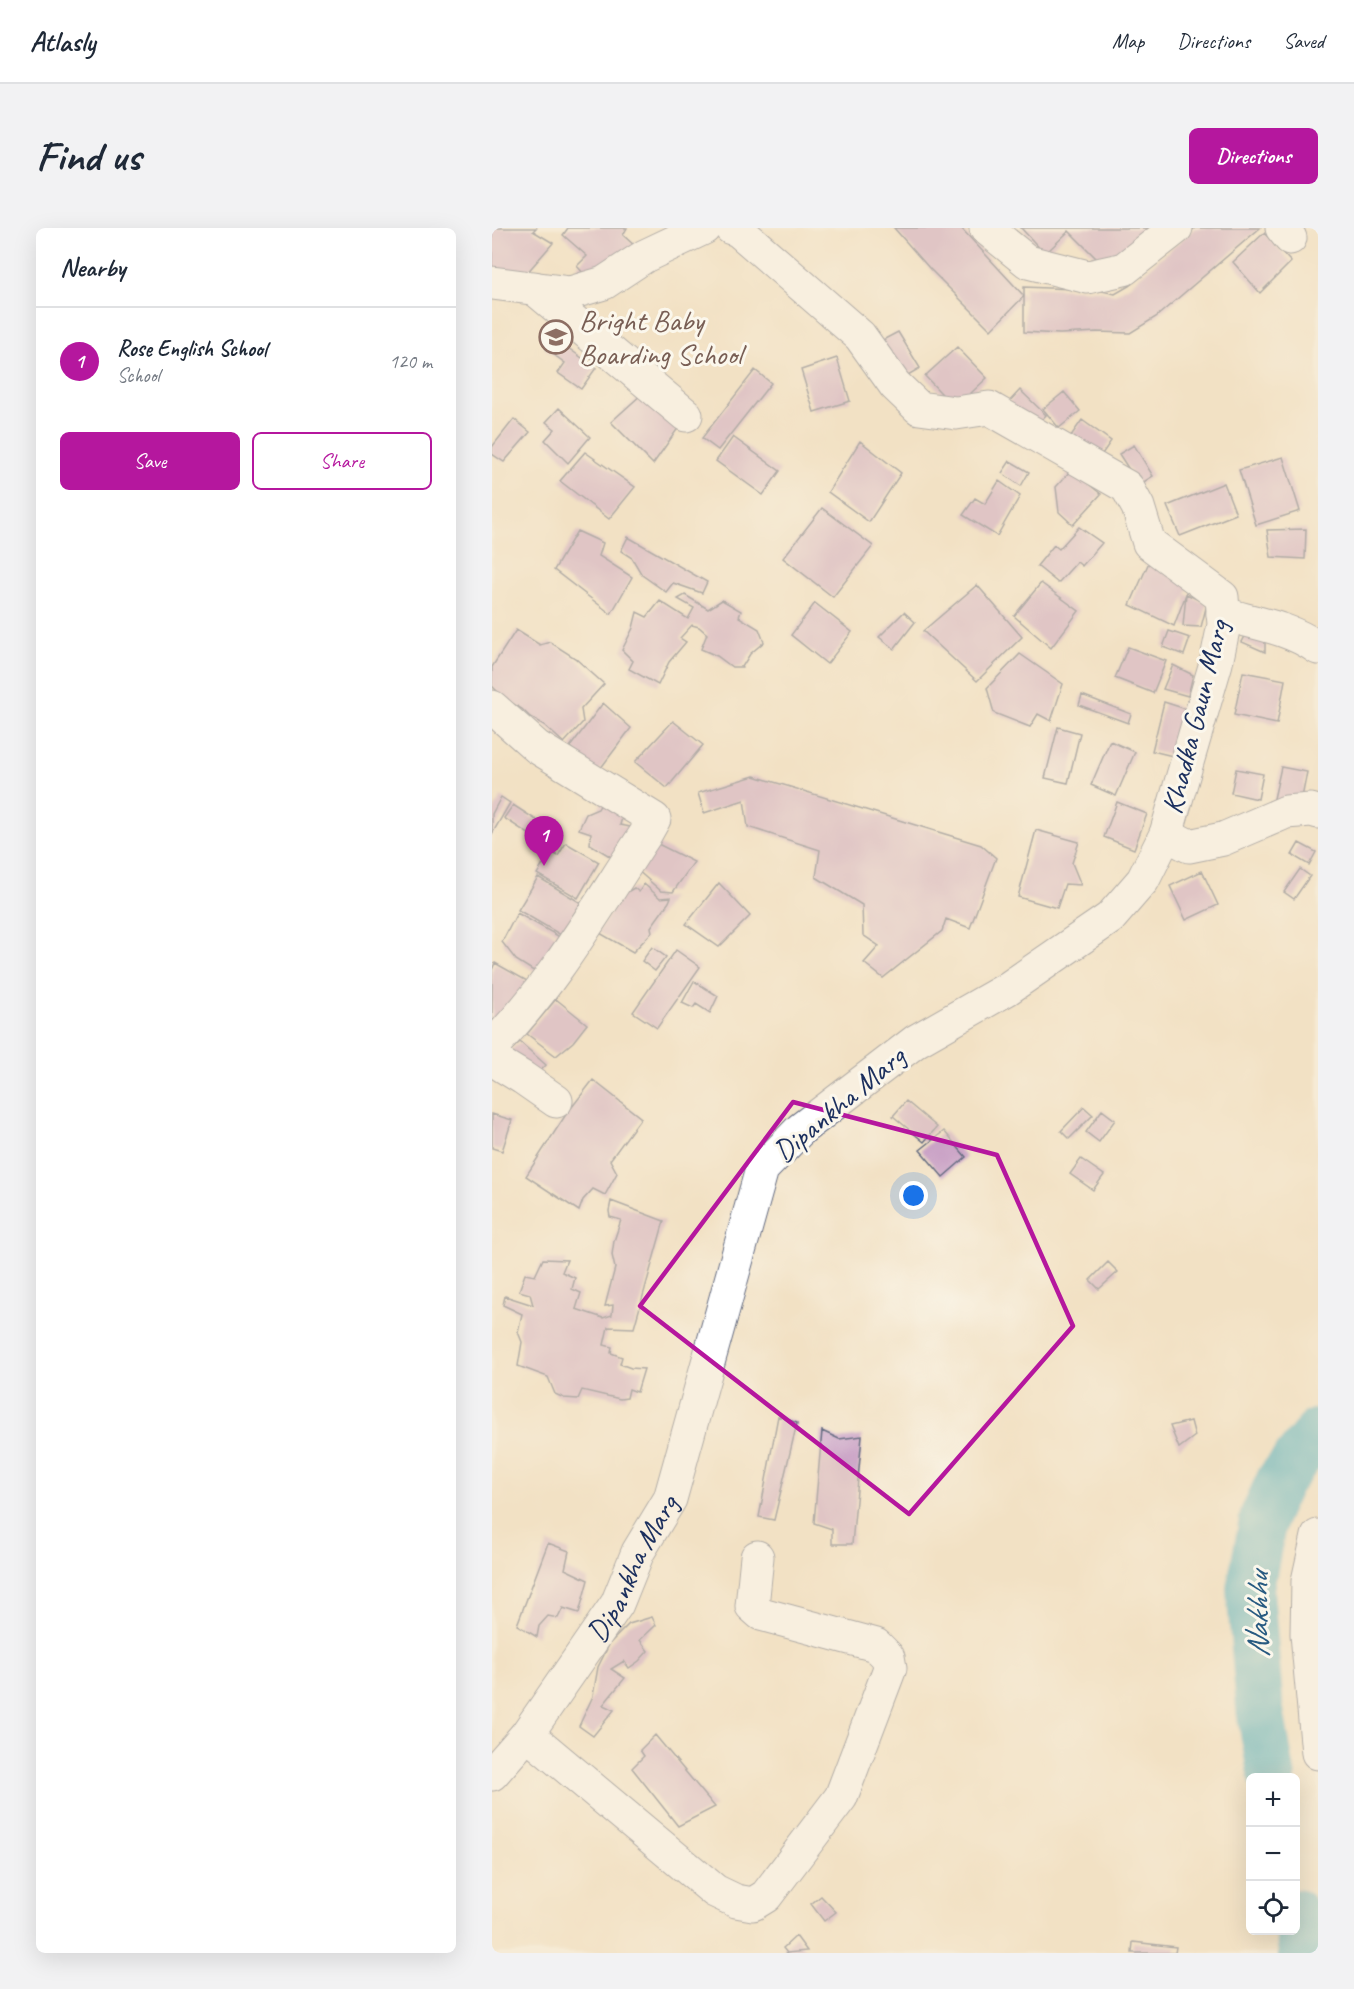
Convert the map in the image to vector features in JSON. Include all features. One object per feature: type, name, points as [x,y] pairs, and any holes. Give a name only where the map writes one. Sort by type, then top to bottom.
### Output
[{"type":"street","points":[[492,283],[570,293],[604,283],[645,256],[704,228]]},
{"type":"street","name":"Khadka Gaun Marg","points":[[731,228],[738,230],[860,336],[895,385],[919,408],[956,413],[989,408],[1127,486],[1138,507],[1149,543],[1222,597],[1224,625],[1216,663],[1166,834]]},
{"type":"street","points":[[991,229],[1028,262],[1088,277],[1124,269],[1176,228]]},
{"type":"street","points":[[534,288],[686,415]]},
{"type":"street","points":[[1223,614],[1293,634],[1318,648]]},
{"type":"street","points":[[492,707],[537,747],[654,819],[541,990],[516,1022],[492,1046]]},
{"type":"street","points":[[1166,834],[1189,846],[1223,839],[1286,812],[1311,810],[1318,812]]},
{"type":"street","name":"Dipankha Marg","points":[[492,1774],[527,1734],[617,1604],[638,1552],[670,1499],[762,1169],[801,1129],[916,1041],[1007,989],[1110,918],[1143,880],[1166,834]]},
{"type":"street","points":[[492,1059],[556,1101]]},
{"type":"street","points":[[1318,1536],[1308,1581],[1307,1634],[1318,1753]]},
{"type":"street","points":[[527,1734],[715,1892],[736,1901],[753,1904],[766,1896],[841,1797],[890,1668],[888,1657],[876,1645],[761,1614],[752,1606],[757,1557]]},
{"type":"highlighted area","points":[[793,1102],[997,1155],[1073,1326],[909,1514],[640,1306]]},
{"type":"building","points":[[492,228],[536,228],[533,231],[553,243],[518,283],[492,267]]},
{"type":"building","points":[[568,228],[627,228],[623,235],[637,248],[591,282],[577,266],[587,256],[563,235]]},
{"type":"building","points":[[894,228],[961,228],[1024,296],[991,330],[930,269]]},
{"type":"building","points":[[1021,228],[1150,228],[1106,268],[1069,231],[1045,254]]},
{"type":"building","points":[[1195,228],[1260,228],[1156,317],[1130,333],[1024,332],[1024,287],[1098,290],[1115,294],[1129,286]]},
{"type":"building","points":[[1264,233],[1291,262],[1260,293],[1233,262]]},
{"type":"building","points":[[898,332],[920,368],[901,379],[879,342]]},
{"type":"building","points":[[554,338],[596,368],[581,389],[558,373],[565,363],[546,349]]},
{"type":"building","points":[[957,347],[987,378],[955,408],[925,376]]},
{"type":"building","points":[[837,358],[850,401],[814,412],[801,370]]},
{"type":"building","points":[[755,370],[771,383],[718,450],[702,438]]},
{"type":"building","points":[[1020,390],[1046,415],[1034,428],[1007,404]]},
{"type":"building","points":[[1064,392],[1080,411],[1059,428],[1043,409]]},
{"type":"building","points":[[642,394],[681,424],[653,464],[611,422]]},
{"type":"building","points":[[559,408],[590,437],[568,463],[545,440],[555,429],[546,422]]},
{"type":"building","points":[[514,419],[530,432],[504,462],[492,454],[492,447]]},
{"type":"building","points":[[1082,420],[1111,441],[1098,460],[1068,440]]},
{"type":"building","points":[[733,437],[780,471],[763,495],[716,461]]},
{"type":"building","points":[[860,441],[901,473],[869,522],[828,492]]},
{"type":"building","points":[[1134,445],[1153,476],[1139,485],[1119,454]]},
{"type":"building","points":[[585,452],[635,487],[609,519],[560,481]]},
{"type":"building","points":[[1283,457],[1300,511],[1256,525],[1239,470]]},
{"type":"building","points":[[1010,461],[1029,472],[1021,486],[1002,473]]},
{"type":"building","points":[[1071,470],[1101,494],[1073,525],[1059,512],[1056,487]]},
{"type":"building","points":[[999,481],[1020,496],[997,536],[963,515],[975,498],[985,504]]},
{"type":"building","points":[[1224,483],[1236,514],[1180,536],[1167,506]]},
{"type":"building","points":[[822,508],[873,546],[833,597],[783,558]]},
{"type":"building","points":[[1079,527],[1102,543],[1082,566],[1077,562],[1058,583],[1037,566],[1054,545],[1059,549]]},
{"type":"building","points":[[1306,529],[1305,559],[1271,557],[1267,530]]},
{"type":"building","points":[[577,531],[603,543],[599,556],[632,577],[611,614],[554,570]]},
{"type":"building","points":[[628,537],[707,582],[702,593],[673,583],[666,592],[642,575],[632,558],[621,551]]},
{"type":"building","points":[[1150,560],[1192,579],[1174,626],[1130,605]]},
{"type":"building","points":[[1041,583],[1079,611],[1051,648],[1014,616]]},
{"type":"building","points":[[977,585],[1022,637],[977,681],[923,631]]},
{"type":"building","points":[[1186,594],[1207,604],[1201,627],[1183,626]]},
{"type":"building","points":[[685,595],[708,609],[722,600],[741,611],[739,617],[759,629],[764,642],[750,654],[742,667],[732,667],[717,656],[701,649],[707,634],[699,627],[692,625],[680,638],[686,642],[669,662],[658,685],[629,669],[633,661],[622,650],[633,628],[637,612],[647,617],[660,601],[688,619],[694,608],[678,599]]},
{"type":"building","points":[[815,603],[852,632],[827,664],[791,635]]},
{"type":"building","points":[[904,612],[915,622],[894,649],[879,637]]},
{"type":"building","points":[[516,630],[540,645],[550,642],[575,658],[604,684],[581,709],[583,722],[564,743],[544,725],[505,699],[492,686],[492,667]]},
{"type":"building","points":[[1169,631],[1190,638],[1184,655],[1163,647]]},
{"type":"building","points":[[1248,631],[1265,636],[1265,652],[1242,642]]},
{"type":"building","points":[[1128,647],[1166,661],[1153,693],[1115,678]]},
{"type":"building","points":[[1020,654],[1063,684],[1051,721],[1038,714],[1030,727],[994,713],[987,688]]},
{"type":"building","points":[[1173,665],[1193,675],[1188,696],[1163,689]]},
{"type":"building","points":[[1243,672],[1285,680],[1277,724],[1234,715]]},
{"type":"building","points":[[1082,695],[1131,714],[1128,723],[1079,705]]},
{"type":"building","points":[[1164,702],[1189,710],[1173,756],[1152,751]]},
{"type":"building","points":[[603,703],[631,728],[597,773],[570,747]]},
{"type":"building","points":[[673,721],[703,745],[667,788],[635,762]]},
{"type":"building","points":[[1058,727],[1080,733],[1068,783],[1045,778]]},
{"type":"building","points":[[1110,741],[1135,752],[1116,796],[1091,785]]},
{"type":"building","points":[[1281,767],[1307,772],[1300,808],[1273,803]]},
{"type":"building","points":[[1236,769],[1263,774],[1258,799],[1231,793]]},
{"type":"building","points":[[754,776],[981,845],[996,858],[970,928],[946,919],[942,931],[883,978],[864,963],[879,946],[863,935],[862,905],[816,877],[820,850],[748,827],[744,800],[704,813],[698,793]]},
{"type":"building","points":[[501,797],[510,803],[492,834],[492,814]]},
{"type":"building","points":[[602,802],[623,814],[620,825],[630,827],[634,838],[616,860],[590,844],[591,833],[579,829],[586,814],[598,809]]},
{"type":"building","points":[[1117,802],[1147,814],[1134,849],[1104,837]]},
{"type":"building","points":[[513,805],[552,830],[544,844],[504,818]]},
{"type":"building","points":[[1036,830],[1079,842],[1072,863],[1081,885],[1065,884],[1057,908],[1018,897]]},
{"type":"building","points":[[566,843],[599,862],[578,898],[537,874],[551,852],[558,856]]},
{"type":"building","points":[[656,843],[694,862],[673,892],[661,891],[636,869]]},
{"type":"building","points":[[1299,843],[1316,852],[1309,865],[1292,855]]},
{"type":"building","points":[[1300,869],[1310,876],[1294,899],[1284,892]]},
{"type":"building","points":[[1202,871],[1218,905],[1186,920],[1170,886]]},
{"type":"building","points":[[538,877],[581,903],[561,935],[518,910]]},
{"type":"building","points":[[719,883],[750,916],[719,947],[686,924]]},
{"type":"building","points":[[644,884],[660,898],[671,897],[651,927],[652,932],[633,952],[598,932],[622,895],[634,888],[639,892]]},
{"type":"building","points":[[517,913],[567,941],[547,974],[532,970],[516,960],[502,942]]},
{"type":"building","points":[[652,947],[666,957],[655,971],[642,961]]},
{"type":"building","points":[[676,950],[700,967],[657,1028],[633,1012]]},
{"type":"building","points":[[495,963],[529,982],[508,1029],[492,1020],[492,970]]},
{"type":"building","points":[[694,981],[718,996],[710,1013],[696,1004],[693,1008],[682,1003]]},
{"type":"building","points":[[556,999],[587,1024],[573,1042],[556,1056],[527,1034]]},
{"type":"building","points":[[520,1042],[546,1065],[531,1081],[508,1053]]},
{"type":"building","points":[[593,1080],[641,1118],[610,1160],[617,1173],[605,1195],[593,1189],[583,1200],[579,1211],[526,1176],[565,1116]]},
{"type":"building","points":[[906,1101],[937,1127],[924,1142],[893,1116]]},
{"type":"building","points":[[1084,1107],[1093,1115],[1069,1139],[1061,1131]]},
{"type":"building","points":[[1102,1110],[1115,1120],[1099,1142],[1086,1132]]},
{"type":"building","points":[[492,1114],[512,1120],[502,1151],[492,1148]]},
{"type":"building","points":[[944,1131],[966,1157],[943,1177],[920,1150]]},
{"type":"building","points":[[1081,1159],[1104,1175],[1093,1190],[1070,1174]]},
{"type":"building","points":[[611,1201],[664,1221],[634,1328],[608,1327],[604,1345],[612,1347],[611,1353],[622,1357],[620,1364],[644,1369],[637,1392],[629,1389],[627,1398],[620,1399],[582,1390],[578,1399],[564,1398],[555,1394],[548,1377],[518,1366],[522,1342],[518,1332],[522,1314],[503,1305],[505,1296],[533,1305],[530,1294],[519,1291],[525,1274],[535,1276],[543,1259],[567,1260],[562,1272],[575,1278],[572,1289],[581,1293],[576,1309],[603,1318],[612,1315],[613,1305],[605,1306],[615,1268],[612,1255],[614,1241],[621,1220],[610,1217]]},
{"type":"building","points":[[1108,1262],[1118,1272],[1099,1289],[1090,1280]]},
{"type":"building","points":[[778,1416],[797,1423],[774,1520],[759,1517]]},
{"type":"building","points":[[1191,1421],[1195,1436],[1179,1448],[1170,1426]]},
{"type":"building","points":[[822,1431],[839,1439],[862,1436],[852,1544],[832,1544],[832,1529],[814,1523]]},
{"type":"building","points":[[548,1543],[569,1551],[565,1569],[588,1580],[579,1613],[563,1608],[558,1618],[548,1616],[539,1626],[537,1637],[517,1625]]},
{"type":"building","points":[[652,1617],[656,1625],[640,1640],[648,1651],[629,1668],[624,1661],[611,1669],[625,1678],[603,1705],[614,1710],[593,1736],[579,1726],[593,1696],[598,1667],[610,1643],[629,1624]]},
{"type":"building","points":[[655,1735],[715,1807],[678,1826],[632,1768],[644,1756],[640,1750]]},
{"type":"building","points":[[821,1896],[836,1912],[824,1921],[811,1904]]},
{"type":"building","points":[[796,1936],[807,1951],[787,1953],[783,1948]]},
{"type":"building","points":[[1133,1942],[1176,1947],[1175,1953],[1132,1953]]},
{"type":"waterway","name":"Nakhhu","points":[[1271,1773],[1260,1710],[1250,1589],[1264,1515],[1280,1480],[1318,1432]]},
{"type":"waterway","name":"Nakhhu","points":[[1299,1935],[1302,1953]]},
{"type":"place","name":"Bright Baby Boarding School","points":[[556,337]]},
{"type":"place","name":"Rose English School","points":[[544,866]]}]
